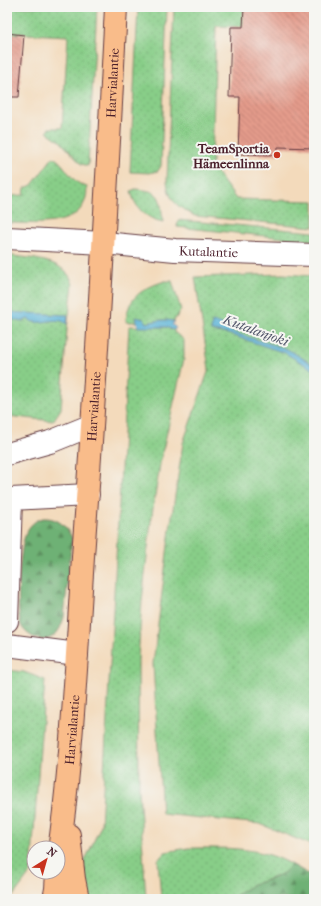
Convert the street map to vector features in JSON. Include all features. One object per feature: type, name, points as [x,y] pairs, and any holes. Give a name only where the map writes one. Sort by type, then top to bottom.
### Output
[{"type":"main road","name":"Harvialantie","points":[[60,840],[65,805],[88,495],[104,243],[116,7]]},
{"type":"main road","name":"Harvialantie","points":[[65,805],[74,879],[78,899]]},
{"type":"main road","points":[[54,899],[57,880]]},
{"type":"street","name":"Kutalantie","points":[[7,238],[104,243],[174,250],[314,255]]},
{"type":"street","points":[[7,454],[50,442],[92,425]]},
{"type":"street","points":[[7,621],[11,499],[88,495]]},
{"type":"street","points":[[7,645],[77,654]]},
{"type":"green space","points":[[7,7],[97,7],[88,166],[81,164],[60,141],[47,132],[49,128],[62,128],[68,36],[7,33]]},
{"type":"green space","points":[[138,7],[167,7],[161,166],[158,171],[149,173],[130,172]]},
{"type":"green space","points":[[174,7],[244,7],[243,27],[216,26],[212,166],[236,199],[314,201],[314,227],[195,216],[184,210],[172,198],[169,193],[167,180]]},
{"type":"green space","points":[[53,157],[76,181],[87,187],[85,201],[79,211],[70,217],[58,221],[45,223],[7,223],[7,196],[24,195],[25,188],[32,185]]},
{"type":"green space","points":[[135,189],[150,191],[158,196],[163,222],[146,215],[138,207],[131,191]]},
{"type":"green space","points":[[178,220],[314,232],[314,241],[177,227]]},
{"type":"green space","points":[[7,255],[46,261],[56,265],[63,269],[69,276],[73,285],[67,329],[61,409],[53,421],[7,416]]},
{"type":"green space","points":[[283,274],[314,276],[314,846],[260,824],[162,814],[153,664],[170,529],[183,443],[209,369],[195,277]]},
{"type":"green space","points":[[165,281],[172,281],[181,310],[174,321],[161,320],[146,323],[136,318],[138,322],[126,322],[129,306],[133,300],[143,290]]},
{"type":"green space","points":[[129,326],[167,327],[174,330],[174,332],[184,340],[184,359],[161,458],[151,521],[142,601],[138,660],[139,789],[146,899],[88,899],[83,865],[101,825]]},
{"type":"green space","points":[[43,518],[53,519],[61,523],[72,538],[64,617],[57,633],[48,639],[39,639],[30,635],[23,629],[19,618],[20,565],[24,541],[29,528],[37,520]]},
{"type":"green space","points":[[7,670],[24,672],[45,680],[33,840],[26,840],[26,879],[11,899],[7,899]]},
{"type":"green space","points":[[188,848],[228,848],[254,851],[279,858],[291,864],[289,869],[282,874],[254,885],[231,899],[161,899],[158,860],[165,852]]},
{"type":"green space","points":[[291,864],[314,877],[314,899],[231,899],[253,885],[280,875]]},
{"type":"water","points":[[7,312],[68,315],[67,324],[56,320],[32,322],[28,319],[22,322],[7,318]]},
{"type":"water","points":[[136,317],[144,319],[146,323],[161,320],[172,321],[175,322],[172,324],[176,328],[174,330],[167,327],[138,327]]},
{"type":"water","points":[[212,322],[222,324],[232,332],[287,349],[314,365],[314,370],[285,353],[228,334],[211,331]]},
{"type":"building","points":[[244,7],[314,7],[314,148],[278,147],[277,155],[238,154],[240,97],[229,97],[231,27],[243,27]]},
{"type":"building","points":[[7,33],[24,35],[19,97],[7,97]]},
{"type":"place","name":"TeamSportia Hämeenlinna","points":[[277,155]]},
{"type":"water label","name":"Kutalanjoki","points":[[256,330]]}]
